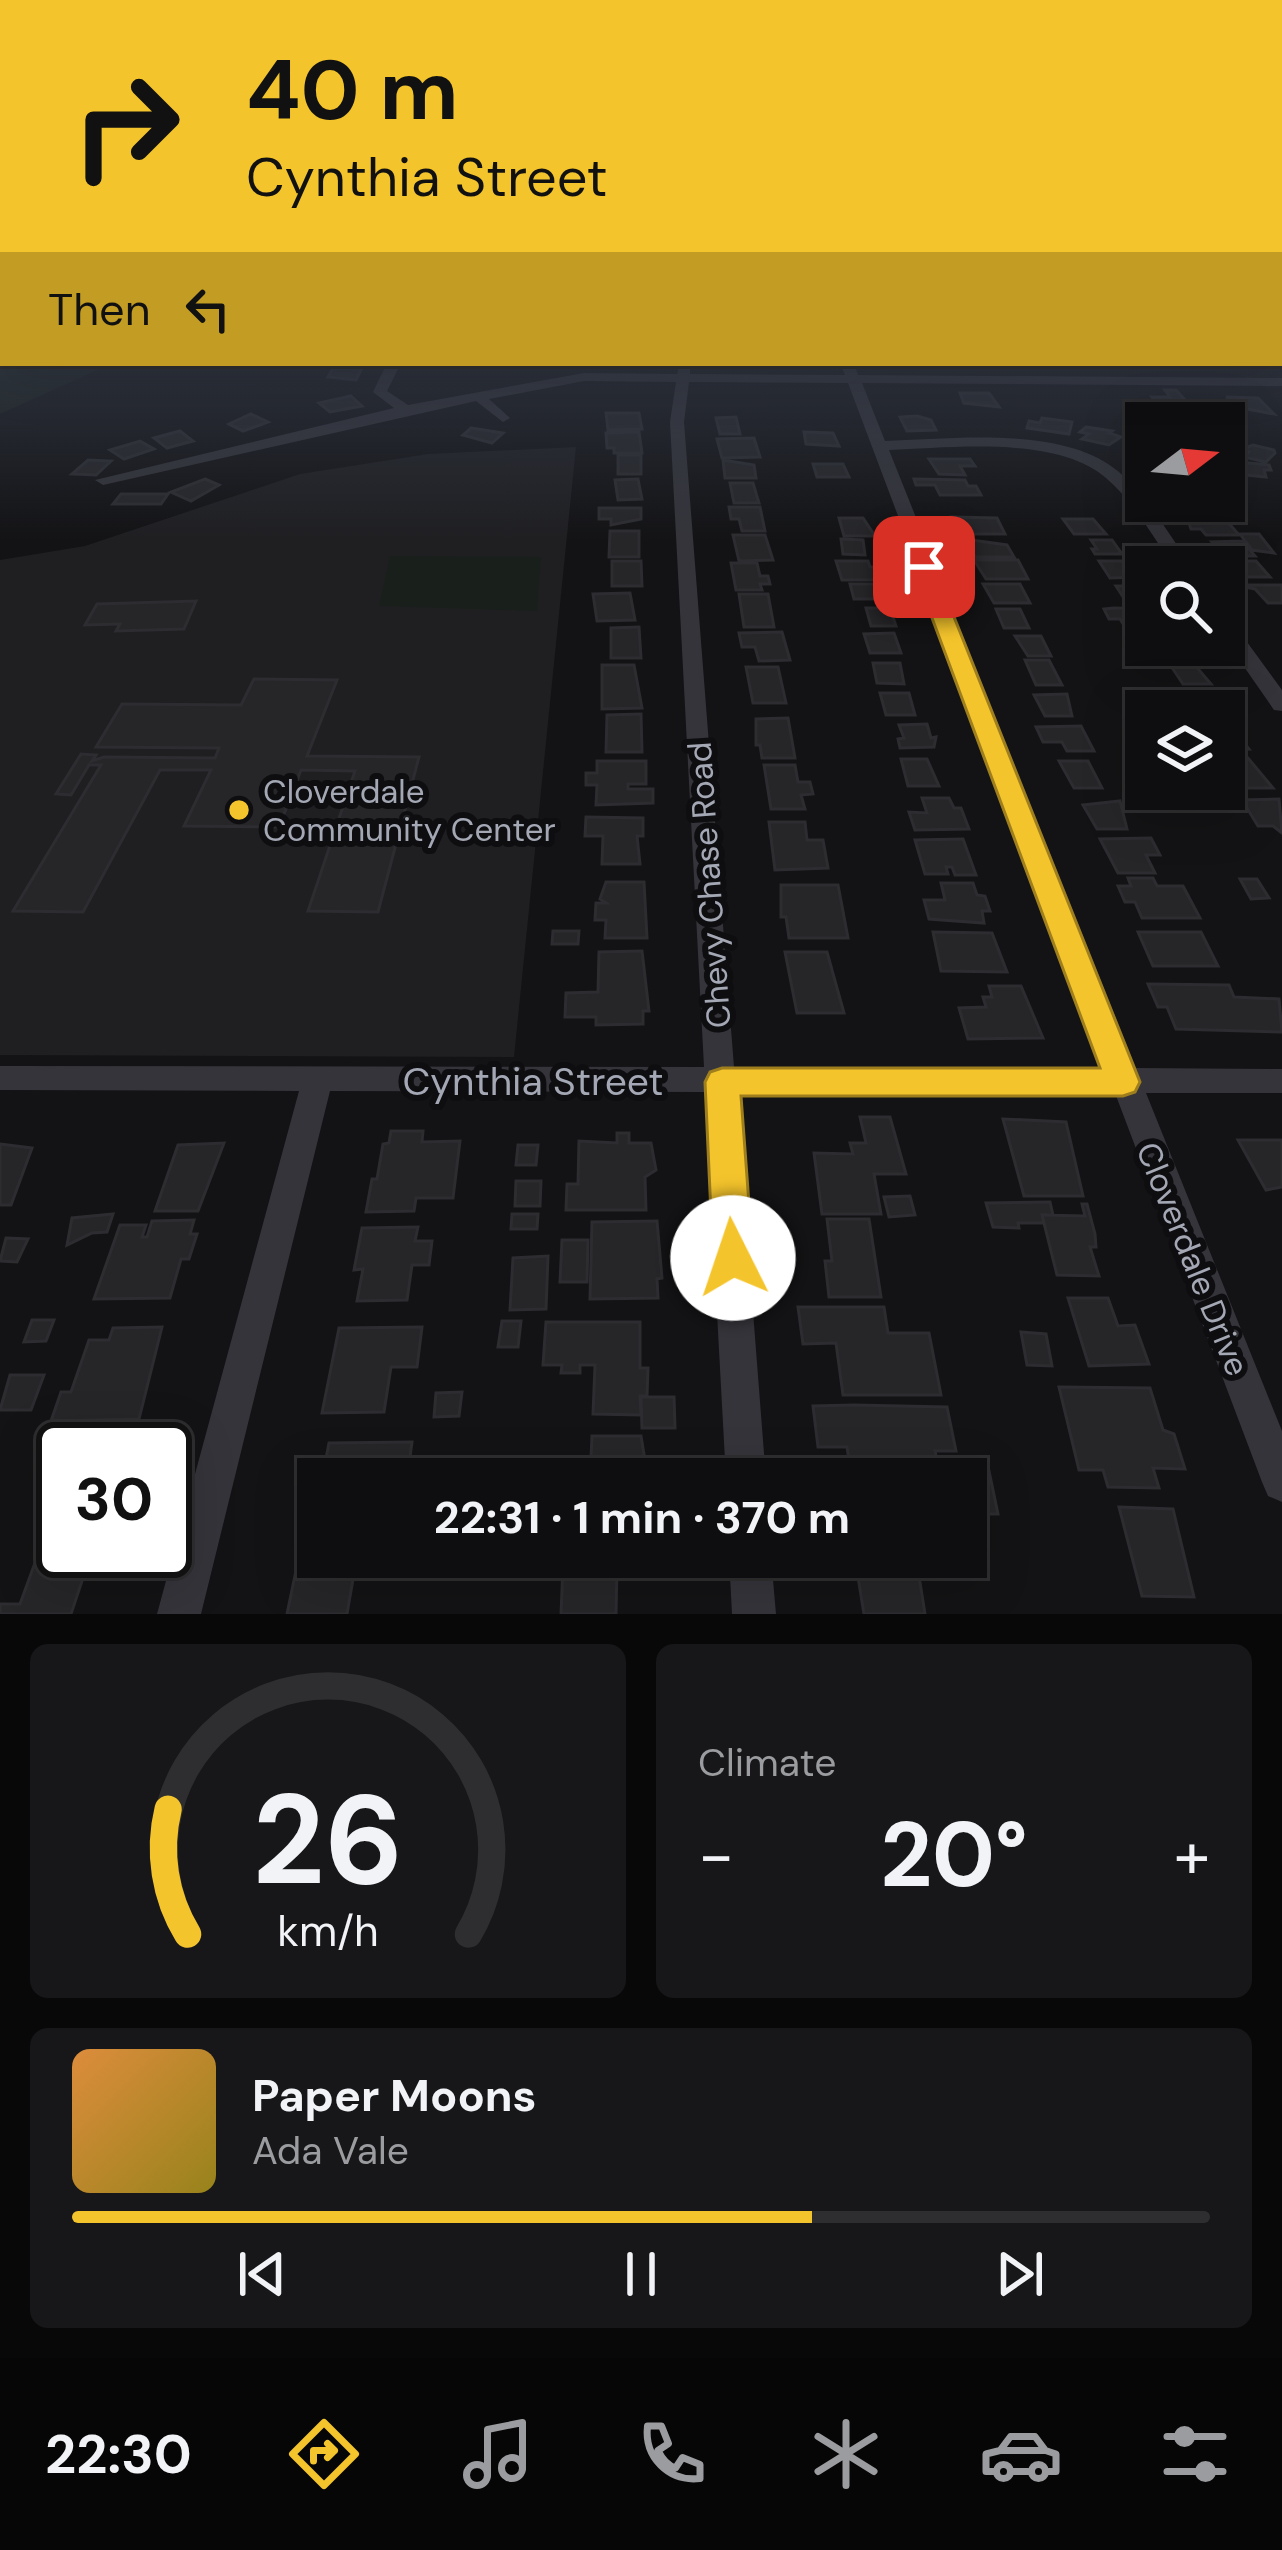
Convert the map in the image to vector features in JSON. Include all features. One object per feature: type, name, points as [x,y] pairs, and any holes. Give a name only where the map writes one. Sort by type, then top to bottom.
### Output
[{"type":"street","points":[[381,390],[405,410]]},
{"type":"street","points":[[103,480],[510,390]]},
{"type":"street","name":"Chevy Chase Road","points":[[682,390],[677,422],[745,1458]]},
{"type":"street","name":"Cloverdale Drive","points":[[857,390],[1282,1482]]},
{"type":"street","points":[[478,396],[503,418]]},
{"type":"street","points":[[877,446],[1041,448],[1087,458],[1127,489],[1168,546]]},
{"type":"street","points":[[1245,653],[1282,704]]},
{"type":"street","name":"Cynthia Street","points":[[0,1078],[1282,1081]]},
{"type":"street","points":[[179,1614],[317,1080]]},
{"type":"street","points":[[752,1578],[754,1614]]},
{"type":"shaded area","points":[[0,390],[52,390],[0,414]]},
{"type":"shaded area","points":[[576,447],[514,1057],[0,1055],[0,560],[85,546],[300,474],[428,454]]},
{"type":"shaded area","points":[[390,556],[541,557],[537,611],[379,606]]},
{"type":"building","points":[[1165,390],[1176,390],[1186,401],[1156,402],[1152,397],[1170,397]]},
{"type":"building","points":[[960,393],[989,393],[999,407],[964,403]]},
{"type":"building","points":[[351,396],[362,406],[330,412],[319,403]]},
{"type":"building","points":[[1226,397],[1258,398],[1274,414],[1247,409],[1245,402]]},
{"type":"building","points":[[606,413],[639,413],[642,429],[608,430]]},
{"type":"building","points":[[251,414],[268,422],[243,431],[229,424]]},
{"type":"building","points":[[736,417],[740,434],[720,434],[716,418]]},
{"type":"building","points":[[900,417],[931,420],[936,430],[907,431]]},
{"type":"building","points":[[1042,418],[1072,422],[1069,434],[1027,428],[1029,421],[1040,423]]},
{"type":"building","points":[[1086,427],[1121,437],[1109,445],[1082,439],[1089,434],[1080,432]]},
{"type":"building","points":[[471,428],[503,433],[492,443],[463,435]]},
{"type":"building","points":[[180,431],[193,441],[167,448],[154,438]]},
{"type":"building","points":[[639,432],[642,453],[614,453],[614,448],[607,448],[606,433]]},
{"type":"building","points":[[804,432],[833,433],[839,446],[806,444]]},
{"type":"building","points":[[754,438],[760,457],[722,458],[717,439]]},
{"type":"building","points":[[140,441],[154,449],[124,459],[110,450]]},
{"type":"building","points":[[1253,445],[1275,453],[1266,462],[1245,457],[1249,452],[1245,448]]},
{"type":"building","points":[[618,455],[641,455],[641,474],[618,474]]},
{"type":"building","points":[[929,459],[970,459],[975,466],[960,466],[965,475],[939,474]]},
{"type":"building","points":[[88,460],[111,461],[96,475],[72,474]]},
{"type":"building","points":[[723,460],[754,465],[756,478],[725,478]]},
{"type":"building","points":[[1245,463],[1269,465],[1271,470],[1264,470],[1266,477],[1247,475]]},
{"type":"building","points":[[813,464],[843,464],[849,477],[817,477]]},
{"type":"building","points":[[205,479],[219,485],[191,501],[171,492]]},
{"type":"building","points":[[638,479],[642,499],[618,500],[615,480]]},
{"type":"building","points":[[914,479],[965,480],[981,495],[940,495],[935,485],[916,485]]},
{"type":"building","points":[[730,483],[753,483],[759,503],[734,503]]},
{"type":"building","points":[[121,494],[168,494],[161,504],[113,504]]},
{"type":"building","points":[[729,507],[760,507],[765,531],[742,531],[739,519],[731,519]]},
{"type":"building","points":[[599,508],[641,508],[641,519],[611,525],[611,519],[599,519]]},
{"type":"building","points":[[953,517],[997,518],[1005,534],[969,534]]},
{"type":"building","points":[[839,518],[863,518],[875,536],[844,536]]},
{"type":"building","points":[[1063,519],[1093,519],[1106,534],[1074,534]]},
{"type":"building","points":[[1189,522],[1228,522],[1239,535],[1206,535],[1201,529],[1191,529]]},
{"type":"building","points":[[610,531],[639,531],[639,557],[609,557]]},
{"type":"building","points":[[1240,534],[1259,534],[1274,553],[1252,550]]},
{"type":"building","points":[[733,535],[765,535],[773,560],[739,561]]},
{"type":"building","points":[[841,539],[863,540],[865,555],[843,554]]},
{"type":"building","points":[[964,539],[1007,545],[1014,557],[976,557]]},
{"type":"building","points":[[1091,540],[1112,540],[1122,554],[1095,554]]},
{"type":"building","points":[[1242,541],[1255,556],[1245,556],[1245,546],[1212,542]]},
{"type":"building","points":[[974,560],[1018,560],[1028,579],[986,579]]},
{"type":"building","points":[[612,561],[641,561],[642,586],[612,586]]},
{"type":"building","points":[[836,561],[868,561],[870,567],[882,567],[887,580],[842,580]]},
{"type":"building","points":[[1099,561],[1122,561],[1125,577],[1110,578]]},
{"type":"building","points":[[1245,561],[1256,561],[1270,577],[1245,577]]},
{"type":"building","points":[[731,563],[757,563],[760,576],[768,576],[770,584],[760,584],[762,590],[736,590]]},
{"type":"building","points":[[850,584],[878,584],[883,599],[854,599]]},
{"type":"building","points":[[983,584],[1020,584],[1030,603],[994,603]]},
{"type":"building","points":[[1245,585],[1282,585],[1282,603],[1268,603]]},
{"type":"building","points":[[630,593],[635,620],[597,621],[593,594]]},
{"type":"building","points":[[739,594],[768,594],[774,627],[744,627]]},
{"type":"building","points":[[196,601],[184,629],[116,631],[120,624],[85,625],[97,604]]},
{"type":"building","points":[[866,608],[890,608],[896,626],[871,626]]},
{"type":"building","points":[[1125,608],[1125,627],[1120,619],[1109,619],[1104,609]]},
{"type":"building","points":[[996,609],[1020,609],[1029,628],[1004,628]]},
{"type":"building","points":[[639,627],[641,658],[611,658],[611,628]]},
{"type":"building","points":[[782,632],[790,660],[759,661],[755,647],[742,647],[739,633]]},
{"type":"building","points":[[894,633],[901,653],[870,653],[864,634]]},
{"type":"building","points":[[1015,636],[1041,636],[1051,656],[1028,656]]},
{"type":"building","points":[[1025,660],[1049,660],[1062,685],[1036,685]]},
{"type":"building","points":[[873,663],[900,663],[904,684],[877,683]]},
{"type":"building","points":[[602,665],[634,665],[642,708],[602,709]]},
{"type":"building","points":[[1171,666],[1196,666],[1211,684],[1183,684]]},
{"type":"building","points":[[746,667],[778,667],[786,703],[753,703]]},
{"type":"building","name":"Cloverdale Community Center","points":[[254,679],[337,680],[307,756],[419,757],[378,912],[308,911],[355,771],[301,770],[279,827],[184,826],[211,770],[160,770],[83,912],[13,911],[101,765],[89,765],[71,795],[56,794],[81,754],[96,755],[92,761],[104,757],[215,758],[219,748],[96,747],[122,704],[241,705]]},
{"type":"building","points":[[880,693],[909,693],[915,715],[886,715]]},
{"type":"building","points":[[1067,694],[1072,716],[1045,716],[1034,695]]},
{"type":"building","points":[[641,714],[642,752],[606,752],[607,715]]},
{"type":"building","points":[[788,718],[795,758],[762,758],[760,745],[756,745],[756,719]]},
{"type":"building","points":[[927,724],[931,738],[936,737],[934,747],[900,748],[898,739],[904,738],[899,725]]},
{"type":"building","points":[[1081,726],[1094,751],[1067,751],[1062,742],[1043,742],[1036,727]]},
{"type":"building","points":[[1245,758],[1248,758],[1273,788],[1245,788]]},
{"type":"building","points":[[901,759],[927,759],[939,786],[908,786]]},
{"type":"building","points":[[597,761],[646,761],[646,784],[628,784],[628,789],[653,789],[653,803],[596,805],[597,785],[586,785],[586,773],[597,773]]},
{"type":"building","points":[[1059,761],[1088,761],[1102,788],[1074,788]]},
{"type":"building","points":[[764,765],[795,765],[798,782],[810,782],[813,794],[801,795],[805,809],[771,809]]},
{"type":"building","points":[[922,798],[949,798],[954,808],[961,808],[969,829],[915,830],[909,812],[927,813]]},
{"type":"building","points":[[1279,799],[1282,833],[1273,826],[1258,826],[1245,800]]},
{"type":"building","points":[[1120,801],[1127,829],[1097,829],[1083,805]]},
{"type":"building","points":[[586,817],[643,818],[643,836],[637,836],[640,864],[602,864],[603,836],[585,836]]},
{"type":"building","points":[[769,822],[805,822],[807,840],[823,840],[828,868],[775,870]]},
{"type":"building","points":[[1151,838],[1160,855],[1146,855],[1155,873],[1118,873],[1100,839]]},
{"type":"building","points":[[963,839],[976,875],[955,875],[952,867],[946,867],[948,874],[925,874],[915,840]]},
{"type":"building","points":[[1128,878],[1153,878],[1157,886],[1183,886],[1200,918],[1142,918],[1135,902],[1125,902],[1118,886],[1131,886]]},
{"type":"building","points":[[1240,879],[1257,879],[1269,898],[1251,899]]},
{"type":"building","points":[[606,882],[644,882],[647,938],[605,938],[606,920],[595,920],[596,903],[606,903],[600,899]]},
{"type":"building","points":[[941,883],[973,883],[990,911],[982,911],[984,923],[929,919],[924,900],[945,900]]},
{"type":"building","points":[[781,885],[838,885],[848,938],[789,938],[786,917],[781,917]]},
{"type":"building","points":[[553,931],[579,931],[578,944],[552,944]]},
{"type":"building","points":[[933,932],[992,933],[1007,972],[941,971]]},
{"type":"building","points":[[1138,932],[1201,932],[1218,966],[1153,966]]},
{"type":"building","points":[[642,951],[649,1011],[643,1011],[643,1024],[596,1025],[596,1017],[565,1017],[566,993],[598,992],[599,952]]},
{"type":"building","points":[[785,952],[827,952],[844,1013],[797,1013]]},
{"type":"building","points":[[1148,984],[1229,985],[1234,997],[1279,999],[1282,1032],[1176,1029],[1167,1007],[1158,1007]]},
{"type":"building","points":[[989,986],[1021,986],[1043,1038],[968,1039],[959,1008],[986,1007],[983,997],[992,997]]},
{"type":"building","points":[[860,1117],[890,1117],[906,1174],[874,1174],[881,1214],[822,1214],[814,1153],[853,1154],[850,1143],[866,1143]]},
{"type":"building","points":[[1003,1119],[1066,1122],[1083,1196],[1024,1196]]},
{"type":"building","points":[[391,1131],[423,1131],[422,1142],[460,1141],[453,1198],[416,1198],[414,1211],[366,1212],[372,1179],[377,1179],[383,1144],[389,1143]]},
{"type":"building","points":[[617,1133],[629,1133],[629,1143],[651,1143],[656,1170],[645,1177],[646,1210],[566,1210],[567,1184],[578,1184],[579,1141],[617,1143]]},
{"type":"building","points":[[1238,1140],[1282,1140],[1282,1187],[1266,1190]]},
{"type":"building","points":[[224,1143],[198,1211],[155,1211],[178,1145]]},
{"type":"building","points":[[0,1144],[32,1148],[11,1205],[0,1205]]},
{"type":"building","points":[[518,1145],[538,1145],[536,1165],[516,1165]]},
{"type":"building","points":[[516,1181],[541,1181],[540,1206],[515,1206]]},
{"type":"building","points":[[910,1196],[915,1215],[889,1217],[884,1197]]},
{"type":"building","points":[[1050,1202],[1053,1215],[1042,1215],[1044,1223],[1018,1223],[1019,1228],[993,1227],[986,1203]]},
{"type":"building","points":[[1082,1204],[1087,1204],[1095,1234],[1096,1247],[1090,1247],[1099,1276],[1057,1275],[1042,1215],[1085,1216]]},
{"type":"building","points":[[113,1214],[107,1232],[92,1233],[67,1245],[72,1218]]},
{"type":"building","points":[[512,1214],[538,1214],[537,1229],[511,1229]]},
{"type":"building","points":[[827,1219],[869,1219],[881,1297],[829,1297],[825,1261],[832,1261]]},
{"type":"building","points":[[194,1220],[190,1234],[197,1234],[189,1259],[181,1259],[170,1298],[94,1299],[120,1225],[146,1225],[142,1237],[147,1237],[152,1221]]},
{"type":"building","points":[[657,1221],[662,1278],[657,1279],[658,1298],[590,1299],[592,1222]]},
{"type":"building","points":[[418,1227],[415,1241],[432,1241],[429,1265],[412,1265],[407,1300],[357,1301],[363,1269],[354,1270],[362,1228]]},
{"type":"building","points":[[6,1238],[28,1239],[17,1262],[0,1261]]},
{"type":"building","points":[[562,1240],[588,1240],[587,1282],[560,1282]]},
{"type":"building","points":[[548,1256],[546,1309],[510,1310],[513,1258]]},
{"type":"building","points":[[1068,1298],[1108,1298],[1118,1326],[1135,1325],[1149,1364],[1089,1366]]},
{"type":"building","points":[[798,1307],[884,1307],[888,1333],[929,1333],[941,1395],[843,1395],[836,1343],[803,1344]]},
{"type":"building","points":[[32,1320],[54,1320],[46,1341],[24,1342]]},
{"type":"building","points":[[502,1321],[521,1321],[518,1347],[498,1347]]},
{"type":"building","points":[[546,1322],[640,1322],[640,1368],[648,1368],[647,1396],[640,1396],[641,1415],[593,1414],[595,1365],[580,1365],[580,1373],[561,1373],[562,1365],[543,1365]]},
{"type":"building","points":[[162,1327],[139,1419],[51,1421],[61,1392],[71,1392],[89,1340],[109,1340],[113,1328]]},
{"type":"building","points":[[422,1327],[417,1367],[391,1367],[384,1412],[322,1413],[339,1328]]},
{"type":"building","points":[[1021,1332],[1046,1334],[1052,1366],[1027,1365]]},
{"type":"building","points":[[10,1375],[44,1375],[31,1410],[0,1410]]},
{"type":"building","points":[[1059,1387],[1150,1388],[1163,1430],[1174,1434],[1185,1469],[1153,1468],[1159,1488],[1108,1487],[1103,1470],[1079,1470]]},
{"type":"building","points":[[462,1392],[459,1416],[434,1417],[436,1393]]},
{"type":"building","points":[[641,1397],[674,1397],[675,1428],[642,1428]]},
{"type":"building","points":[[813,1406],[947,1407],[956,1451],[935,1451],[936,1458],[849,1458],[847,1447],[818,1447]]},
{"type":"building","points":[[592,1436],[641,1436],[645,1458],[591,1458]]},
{"type":"building","points":[[412,1442],[410,1458],[326,1458],[329,1443]]},
{"type":"building","points":[[987,1471],[989,1471],[998,1514],[987,1514]]},
{"type":"building","points":[[1119,1507],[1173,1509],[1194,1597],[1142,1596]]},
{"type":"building","points":[[36,1560],[36,1578],[83,1578],[71,1614],[0,1614],[0,1604],[20,1604]]},
{"type":"building","points":[[297,1566],[297,1578],[353,1578],[347,1614],[287,1614]]},
{"type":"building","points":[[562,1578],[617,1578],[616,1614],[561,1614]]},
{"type":"building","points":[[858,1578],[919,1578],[925,1614],[864,1614]]},
{"type":"place","name":"Cloverdale Community Center","points":[[239,810]]},
{"type":"route","points":[[733,1258],[722,1082],[1123,1082],[924,567]]}]
